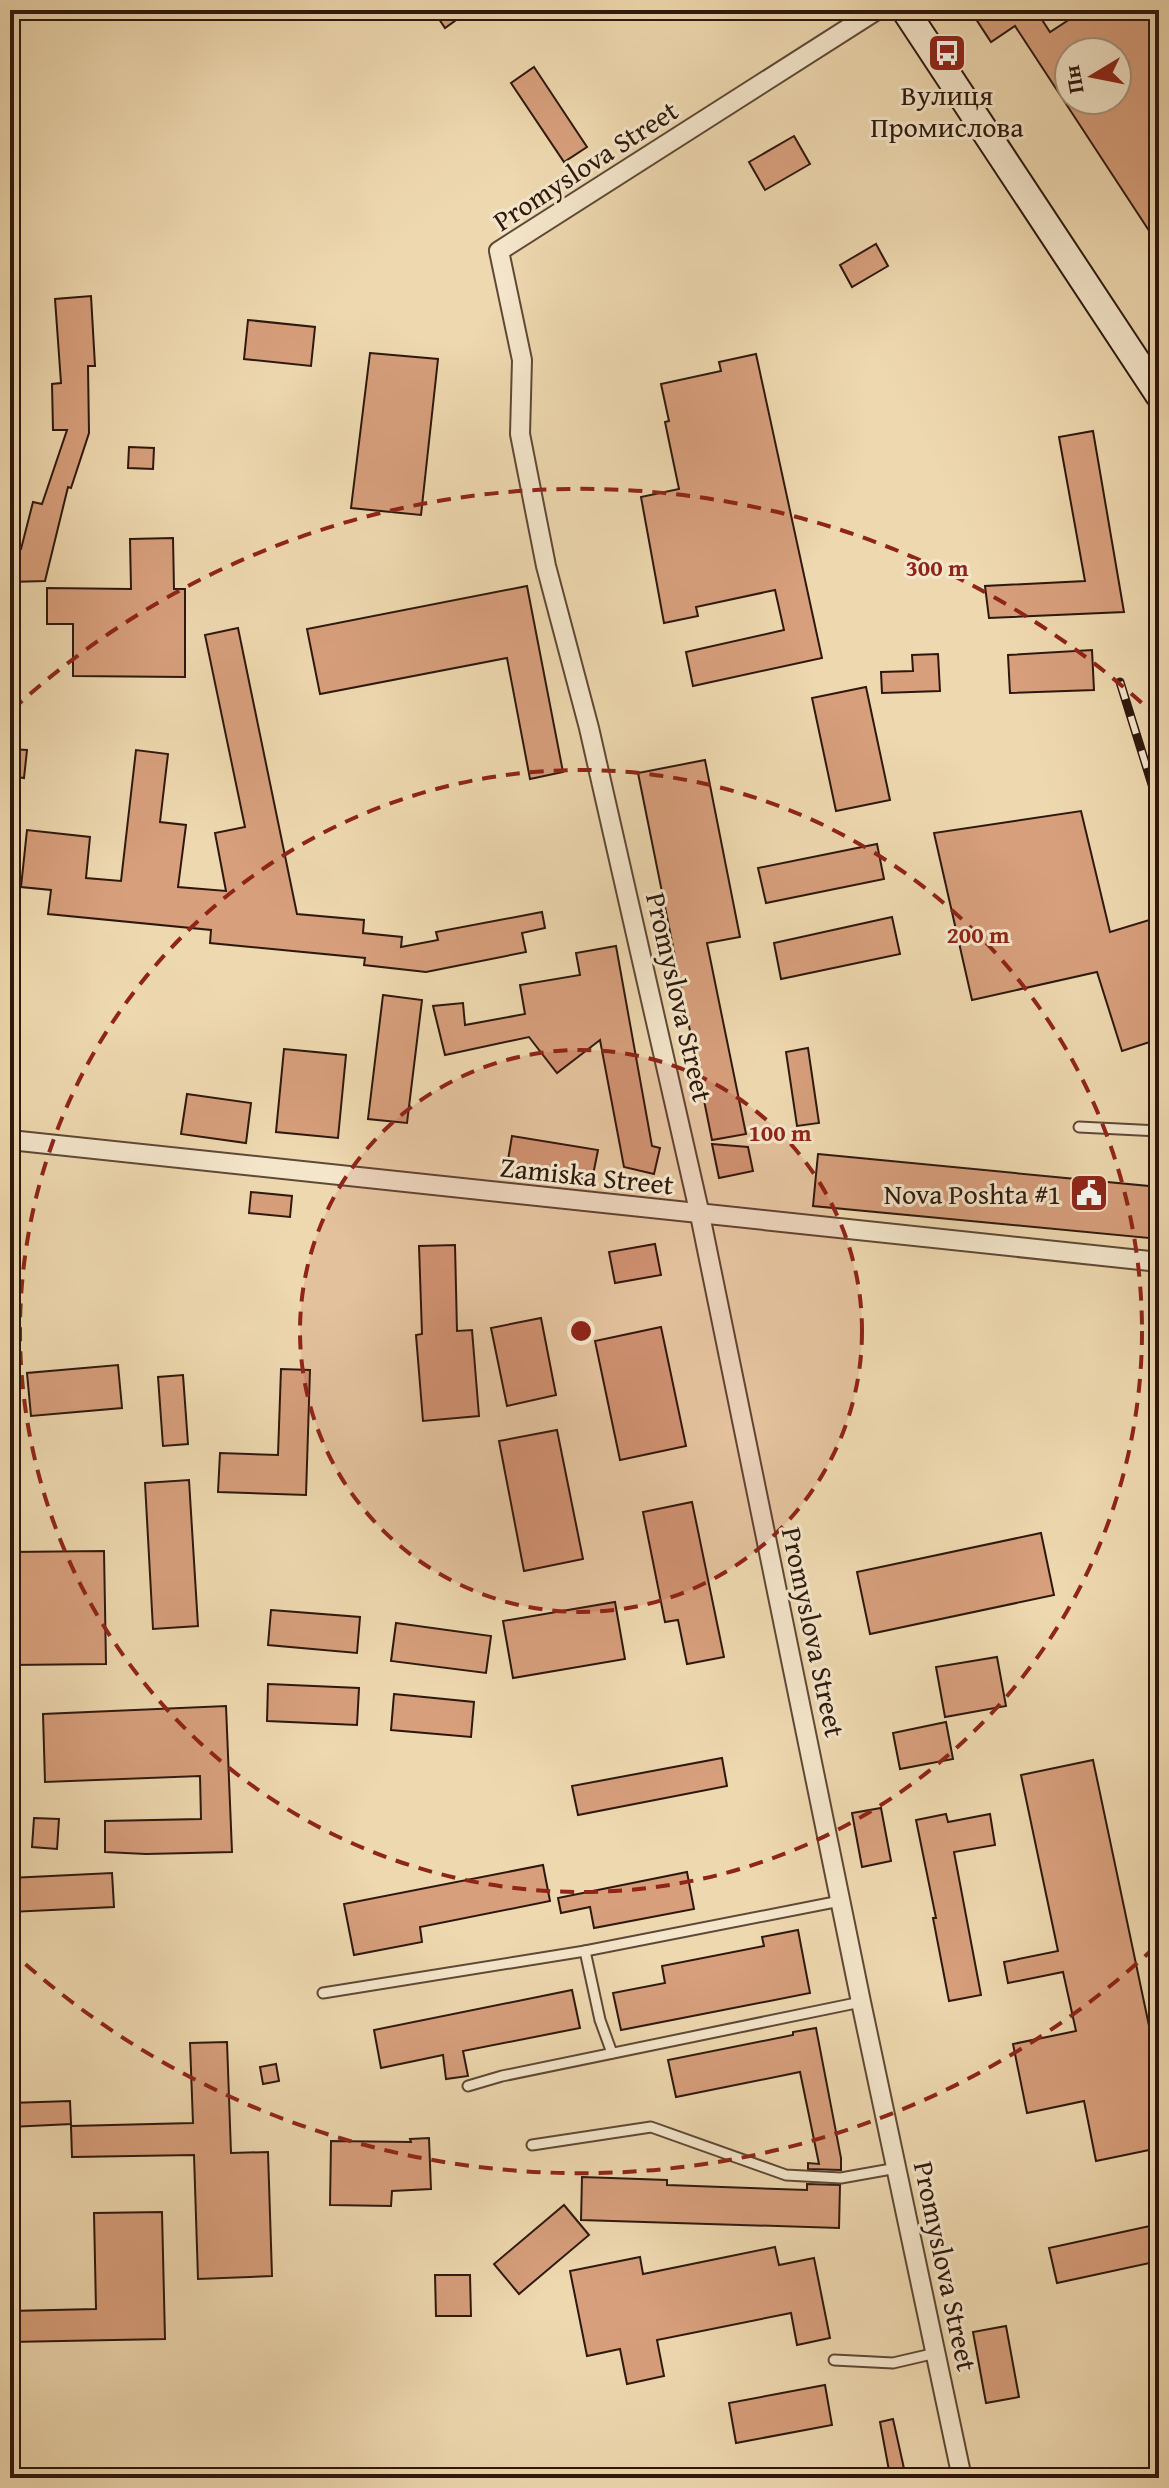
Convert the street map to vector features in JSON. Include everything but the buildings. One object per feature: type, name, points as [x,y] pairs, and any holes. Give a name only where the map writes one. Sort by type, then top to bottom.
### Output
[{"type":"street","name":"Promyslova Street","points":[[877,10],[499,251],[522,360],[520,434],[546,566],[589,728],[700,1215],[962,2478]]},
{"type":"street","points":[[905,10],[1159,395]]},
{"type":"street","name":"Zamiska Street","points":[[10,1140],[1159,1262]]},
{"type":"lane","points":[[1079,1127],[1159,1131]]},
{"type":"lane","points":[[323,1993],[585,1951],[841,1901]]},
{"type":"lane","points":[[585,1951],[600,2020],[612,2053]]},
{"type":"lane","points":[[468,2086],[502,2076],[861,2002]]},
{"type":"lane","points":[[532,2145],[651,2127],[786,2175],[841,2178],[897,2168]]},
{"type":"lane","points":[[834,2360],[893,2363],[936,2353]]},
{"type":"railway","points":[[1120,682],[1159,807]]},
{"type":"place","name":"Вулиця Промислова","points":[[947,53]]},
{"type":"place","name":"Nova Poshta #1","points":[[1089,1193]]}]
